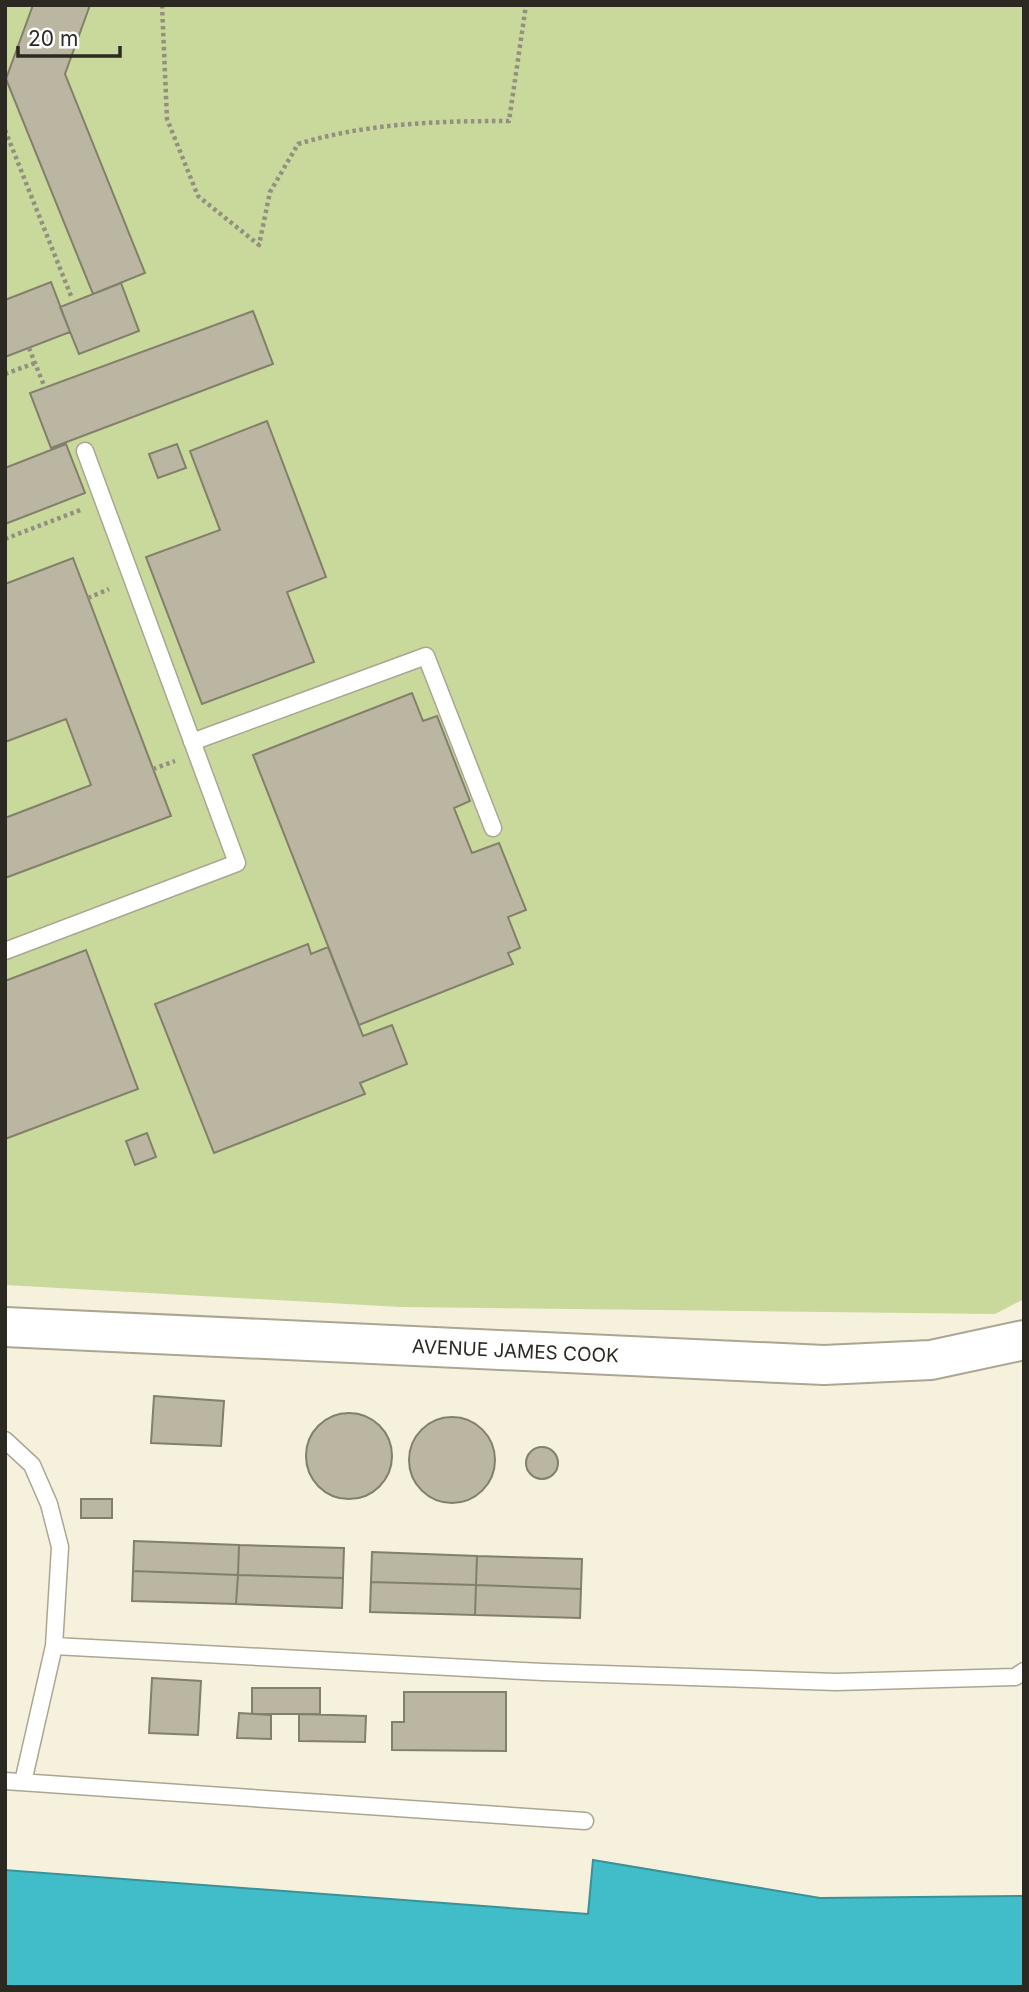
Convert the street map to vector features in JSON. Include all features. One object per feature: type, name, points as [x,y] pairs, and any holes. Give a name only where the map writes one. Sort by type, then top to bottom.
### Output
[{"type":"main road","name":"AVENUE JAMES COOK","points":[[5,1327],[824,1365],[930,1360],[1024,1340]]},
{"type":"lane","points":[[5,951],[237,863],[85,451]]},
{"type":"lane","points":[[192,742],[426,656],[493,828]]},
{"type":"lane","points":[[5,1440],[32,1465],[49,1504],[60,1547],[54,1646],[23,1782]]},
{"type":"lane","points":[[54,1646],[543,1672],[836,1682],[1015,1677],[1024,1671]]},
{"type":"lane","points":[[5,1782],[585,1821]]},
{"type":"path","points":[[162,5],[167,119],[198,196],[258,246],[270,192],[298,144],[328,135],[418,122],[509,121],[526,5]]},
{"type":"path","points":[[5,130],[71,296]]},
{"type":"path","points":[[29,348],[45,388]]},
{"type":"path","points":[[5,374],[35,363]]},
{"type":"path","points":[[5,539],[104,502]]},
{"type":"green space","points":[[5,5],[1024,5],[1024,1299],[995,1314],[400,1307],[5,1285]]},
{"type":"water","points":[[593,1860],[820,1898],[1024,1896],[1024,1987],[5,1987],[5,1870],[588,1914]]},
{"type":"building","points":[[33,5],[90,5],[65,74],[145,273],[93,294],[6,79]]},
{"type":"building","points":[[51,282],[70,332],[5,357],[5,300]]},
{"type":"building","points":[[121,283],[139,331],[79,354],[60,307]]},
{"type":"building","points":[[253,311],[273,364],[51,448],[30,393]]},
{"type":"building","points":[[267,421],[326,577],[287,592],[314,662],[202,704],[146,557],[220,530],[190,451]]},
{"type":"building","points":[[66,444],[85,493],[5,524],[5,468]]},
{"type":"building","points":[[177,444],[186,468],[158,478],[149,454]]},
{"type":"building","points":[[73,558],[171,816],[5,878],[5,818],[91,785],[66,719],[5,742],[5,584]]},
{"type":"building","points":[[412,693],[423,721],[437,716],[470,801],[454,808],[472,853],[499,843],[526,910],[508,917],[520,948],[508,953],[513,964],[359,1025],[253,755]]},
{"type":"building","points":[[308,944],[311,954],[328,947],[363,1036],[392,1025],[407,1064],[360,1083],[365,1094],[214,1153],[155,1004]]},
{"type":"building","points":[[86,950],[138,1089],[5,1139],[5,981]]},
{"type":"building","points":[[147,1133],[156,1157],[135,1165],[126,1141]]},
{"type":"building","points":[[154,1396],[224,1401],[221,1446],[151,1443]]},
{"type":"building","points":[[349,1413],[366,1416],[380,1425],[389,1439],[392,1456],[389,1473],[380,1487],[366,1496],[349,1499],[332,1496],[318,1487],[309,1473],[306,1456],[309,1439],[318,1425],[332,1416]]},
{"type":"building","points":[[452,1417],[469,1420],[483,1429],[492,1443],[495,1460],[492,1477],[483,1491],[469,1500],[452,1503],[435,1500],[421,1491],[412,1477],[409,1460],[412,1443],[421,1429],[435,1420]]},
{"type":"building","points":[[542,1447],[553,1452],[558,1463],[553,1474],[542,1479],[531,1474],[526,1463],[531,1452]]},
{"type":"building","points":[[81,1499],[112,1499],[112,1518],[81,1518]]},
{"type":"building","points":[[134,1541],[239,1545],[238,1575],[133,1571]]},
{"type":"building","points":[[239,1545],[344,1548],[343,1578],[238,1575]]},
{"type":"building","points":[[372,1552],[477,1556],[476,1585],[371,1582]]},
{"type":"building","points":[[477,1556],[582,1559],[581,1589],[476,1585]]},
{"type":"building","points":[[133,1571],[238,1575],[236,1604],[132,1601]]},
{"type":"building","points":[[238,1575],[343,1578],[342,1608],[236,1604]]},
{"type":"building","points":[[371,1582],[476,1585],[475,1615],[370,1612]]},
{"type":"building","points":[[476,1585],[581,1589],[580,1618],[475,1615]]},
{"type":"building","points":[[152,1678],[201,1681],[198,1735],[149,1733]]},
{"type":"building","points":[[252,1688],[320,1688],[320,1714],[252,1714]]},
{"type":"building","points":[[404,1692],[506,1692],[506,1751],[392,1750],[392,1722],[404,1722]]},
{"type":"building","points":[[239,1713],[271,1715],[271,1739],[237,1738]]},
{"type":"building","points":[[299,1714],[366,1716],[365,1742],[299,1741]]}]
